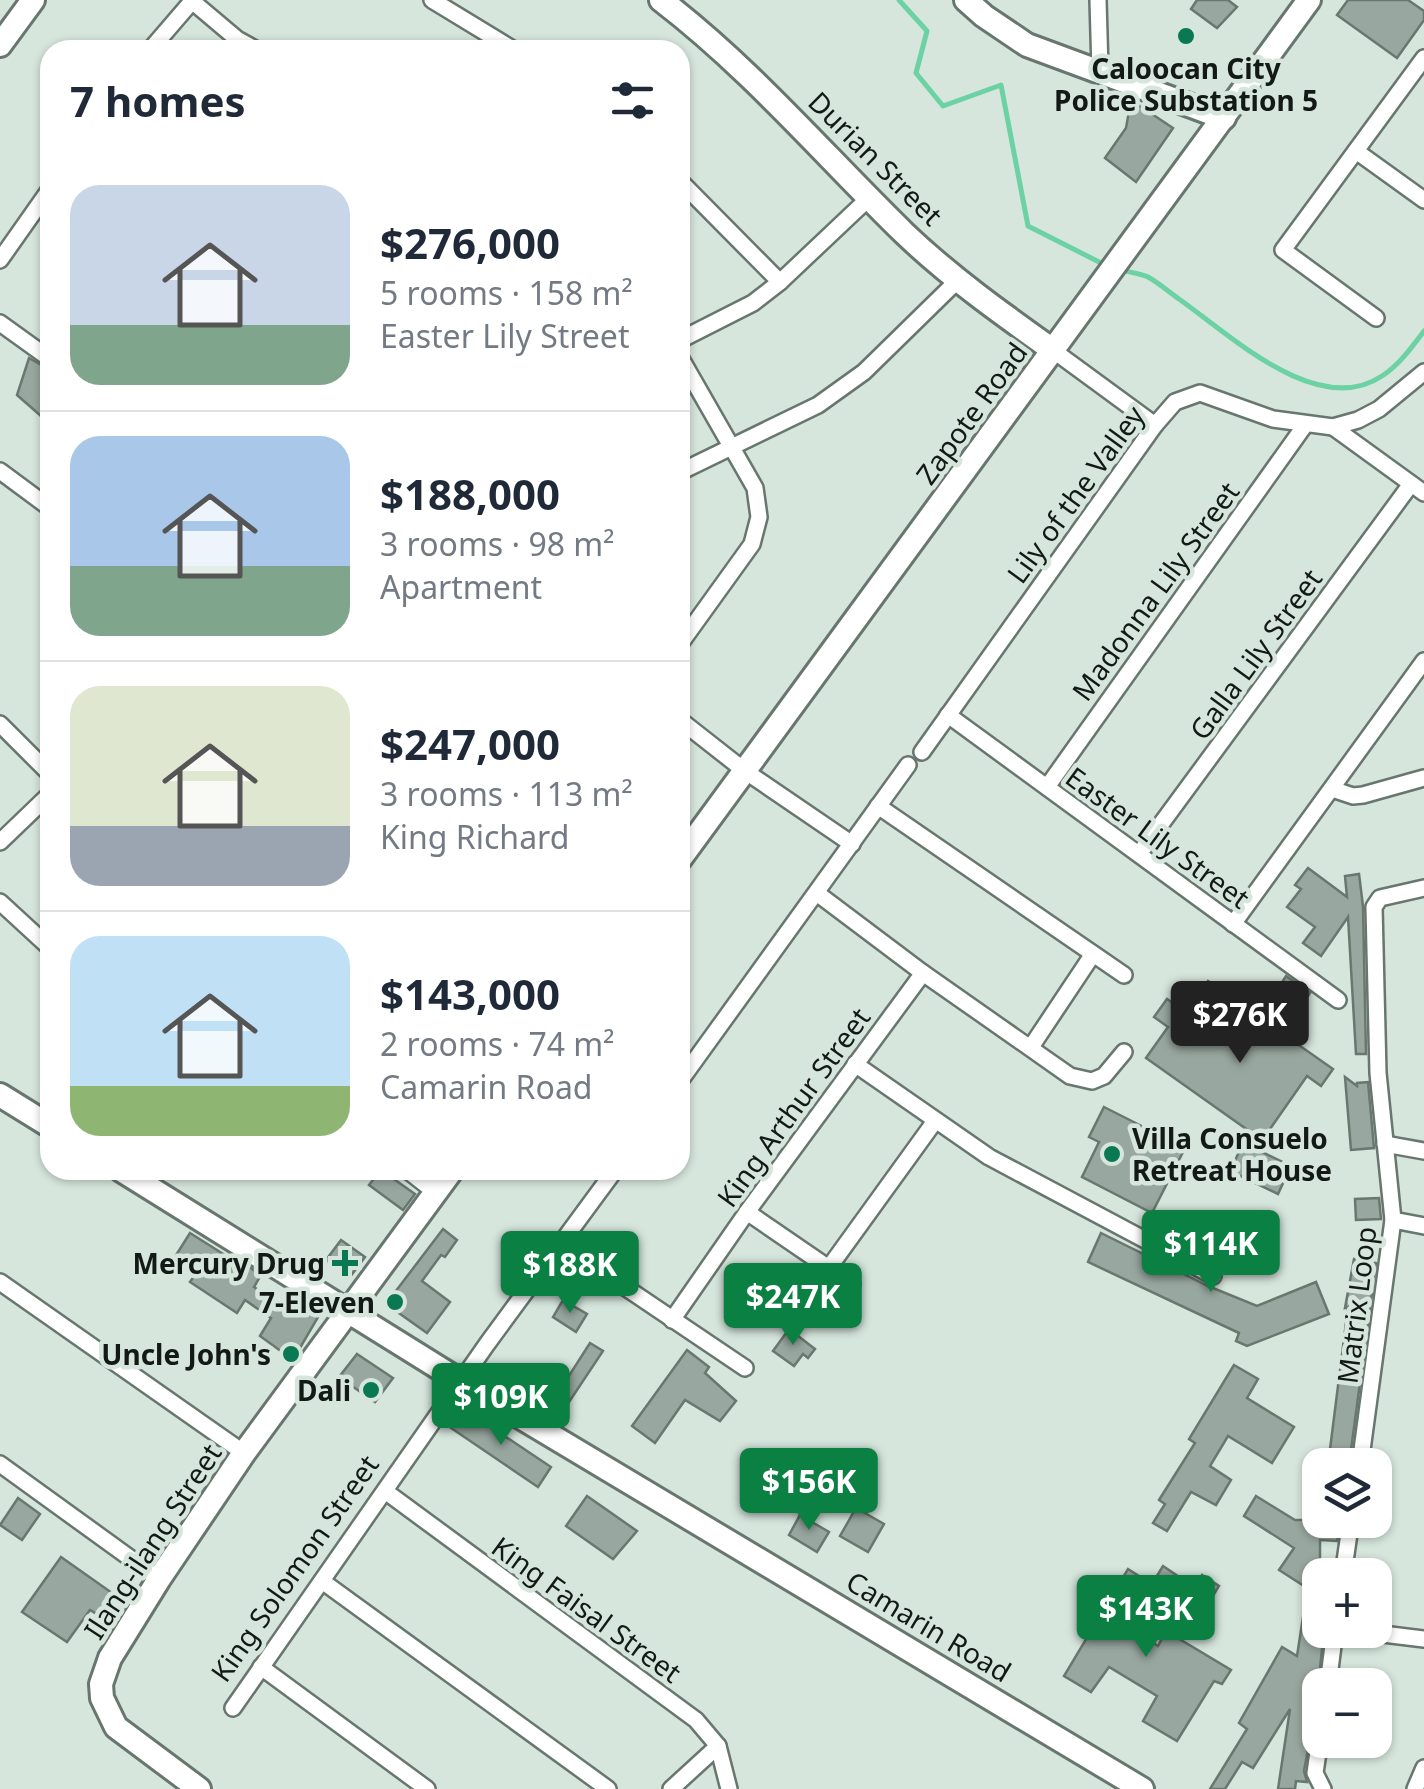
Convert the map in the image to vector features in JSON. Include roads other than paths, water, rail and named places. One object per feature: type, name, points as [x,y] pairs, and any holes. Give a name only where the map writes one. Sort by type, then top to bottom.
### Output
[{"type":"main road","points":[[0,45],[33,0]]},
{"type":"main road","name":"Durian Street","points":[[661,0],[764,88],[958,280],[1054,352]]},
{"type":"main road","points":[[966,0],[1027,44],[1224,118]]},
{"type":"main road","name":"Zapote Road","points":[[690,846],[1309,0]]},
{"type":"main road","points":[[0,1095],[40,1120]]},
{"type":"main road","name":"Camarin Road","points":[[137,1180],[460,1382],[1142,1789]]},
{"type":"main road","points":[[348,1312],[444,1180]]},
{"type":"main road","name":"Ilang-ilang Street","points":[[187,1785],[116,1727],[102,1698],[110,1658],[158,1579],[348,1312]]},
{"type":"street","points":[[432,0],[498,40]]},
{"type":"street","points":[[1098,0],[1100,70]]},
{"type":"street","points":[[159,40],[193,1],[240,40]]},
{"type":"street","points":[[1376,318],[1283,250],[1424,58]]},
{"type":"street","points":[[1356,151],[1424,200]]},
{"type":"street","points":[[690,190],[780,282]]},
{"type":"street","points":[[690,335],[753,303],[870,197]]},
{"type":"street","points":[[0,260],[40,208]]},
{"type":"street","points":[[690,467],[818,404],[864,372],[958,280]]},
{"type":"street","points":[[0,323],[40,352]]},
{"type":"street","points":[[1054,352],[1155,425]]},
{"type":"street","points":[[1333,427],[1378,409],[1424,372]]},
{"type":"street","points":[[690,373],[755,488],[759,517],[752,544],[690,630]]},
{"type":"street","name":"Lily of the Valley","points":[[922,752],[1175,402],[1200,394],[1273,420],[1333,427]]},
{"type":"street","name":"Madonna Lily Street","points":[[1046,787],[1305,425]]},
{"type":"street","points":[[1333,427],[1418,489]]},
{"type":"street","points":[[0,471],[40,501]]},
{"type":"street","name":"Galla Lily Street","points":[[1140,854],[1418,489]]},
{"type":"street","points":[[1233,924],[1424,661]]},
{"type":"street","name":"Easter Lily Street","points":[[948,715],[1338,1000]]},
{"type":"street","points":[[0,724],[40,764]]},
{"type":"street","points":[[690,728],[745,771],[852,844]]},
{"type":"street","points":[[690,1067],[908,765]]},
{"type":"street","points":[[1332,789],[1363,795],[1424,778]]},
{"type":"street","points":[[0,842],[40,804]]},
{"type":"street","points":[[878,806],[1124,975]]},
{"type":"street","name":"Matrix Loop","points":[[1362,1448],[1392,1220],[1378,1073],[1374,907],[1380,898],[1424,888]]},
{"type":"street","points":[[818,894],[922,973],[1070,1076],[1092,1082],[1104,1076],[1124,1052]]},
{"type":"street","points":[[0,902],[40,939]]},
{"type":"street","points":[[1031,1047],[1093,954]]},
{"type":"street","name":"King Arthur Street","points":[[672,1320],[922,973]]},
{"type":"street","points":[[855,1064],[990,1157],[1212,1276]]},
{"type":"street","points":[[828,1269],[935,1120]]},
{"type":"street","points":[[1385,1144],[1424,1151]]},
{"type":"street","points":[[419,1180],[435,1192]]},
{"type":"street","name":"King Solomon Street","points":[[233,1708],[460,1382],[608,1180]]},
{"type":"street","points":[[747,1212],[852,1284]]},
{"type":"street","points":[[1392,1220],[1424,1226]]},
{"type":"street","points":[[560,1244],[745,1368]]},
{"type":"street","points":[[0,1282],[244,1454]]},
{"type":"street","points":[[0,1464],[158,1579]]},
{"type":"street","name":"King Faisal Street","points":[[385,1490],[696,1720],[718,1746]]},
{"type":"street","points":[[322,1581],[608,1789]]},
{"type":"street","points":[[1392,1635],[1424,1639]]},
{"type":"street","points":[[261,1668],[428,1789]]},
{"type":"street","points":[[670,1789],[718,1746],[729,1789]]},
{"type":"street","points":[[1317,1758],[1315,1773],[1323,1789]]},
{"type":"street","points":[[1415,1789],[1424,1768]]},
{"type":"waterway","points":[[899,0],[927,31],[916,73],[943,106],[1001,85],[1028,226],[1107,266]]},
{"type":"waterway","points":[[1118,269],[1152,279],[1276,367],[1330,387],[1357,387],[1382,376],[1424,331]]},
{"type":"place","name":"Caloocan City Police Substation 5","points":[[1186,36]]},
{"type":"place","name":"Villa Consuelo Retreat House","points":[[1112,1154]]},
{"type":"place","name":"Mercury Drug","points":[[345,1263]]},
{"type":"place","name":"7-Eleven","points":[[395,1302]]},
{"type":"place","name":"Uncle John's","points":[[291,1354]]},
{"type":"place","name":"Dali","points":[[371,1390]]}]
